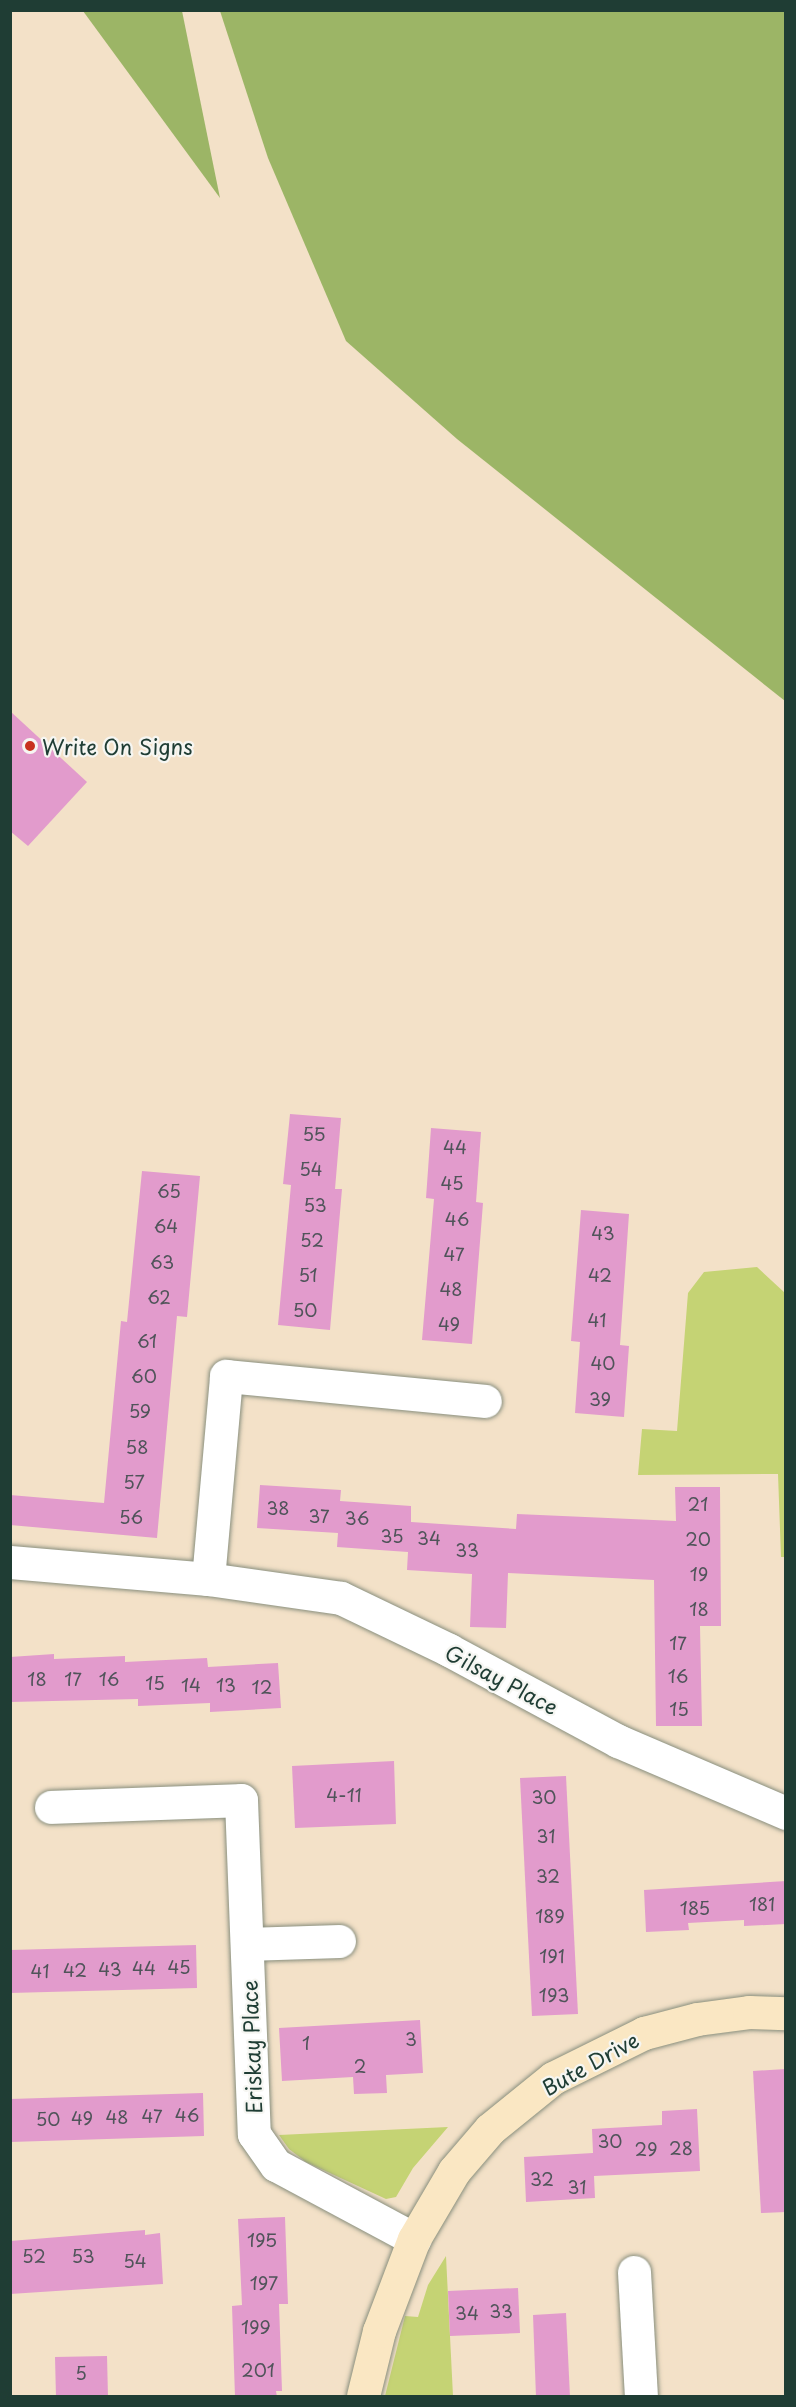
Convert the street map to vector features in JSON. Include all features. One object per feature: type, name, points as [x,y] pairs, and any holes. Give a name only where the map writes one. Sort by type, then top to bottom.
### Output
[{"type":"street","points":[[208,1580],[226,1376],[485,1401]]},
{"type":"street","name":"Gilsay Place","points":[[10,1562],[208,1580],[341,1598],[448,1650],[618,1741],[786,1813]]},
{"type":"street","name":"Eriskay Place","points":[[51,1807],[241,1800],[254,2134],[276,2165],[414,2239]]},
{"type":"street","points":[[247,1944],[339,1941]]},
{"type":"street","name":"Bute Drive","points":[[363,2397],[378,2331],[414,2239],[454,2171],[490,2129],[553,2078],[606,2049],[655,2030],[707,2017],[786,2013]]},
{"type":"street","points":[[634,2272],[641,2397]]},
{"type":"green space","points":[[83,11],[182,11],[220,198]]},
{"type":"green space","points":[[220,11],[785,11],[785,701],[457,439],[346,341],[268,158]]},
{"type":"green space","points":[[757,1267],[785,1293],[785,1557],[781,1557],[778,1474],[638,1475],[642,1429],[677,1431],[688,1293],[704,1272]]},
{"type":"green space","points":[[448,2127],[413,2168],[396,2197],[386,2199],[306,2162],[289,2149],[279,2135]]},
{"type":"green space","points":[[446,2256],[453,2396],[385,2396],[405,2316],[418,2317],[428,2285]]},
{"type":"building","name":"Write On Signs","points":[[10,711],[87,782],[28,846],[10,831]]},
{"type":"building","points":[[290,1114],[341,1118],[335,1189],[342,1189],[330,1330],[278,1325],[291,1185],[283,1184]]},
{"type":"building","points":[[431,1128],[481,1132],[476,1202],[483,1203],[472,1344],[422,1340],[434,1199],[426,1198]]},
{"type":"building","points":[[142,1171],[200,1176],[187,1317],[177,1316],[157,1538],[10,1525],[10,1495],[104,1503],[121,1321],[127,1322]]},
{"type":"building","points":[[581,1210],[629,1214],[620,1345],[629,1346],[624,1417],[575,1413],[580,1342],[571,1341]]},
{"type":"building","points":[[260,1485],[341,1490],[340,1501],[411,1506],[411,1522],[516,1529],[517,1514],[676,1521],[675,1487],[720,1487],[721,1626],[700,1626],[702,1726],[656,1726],[654,1580],[508,1573],[506,1628],[470,1627],[472,1574],[407,1570],[408,1552],[337,1547],[338,1533],[257,1528]]},
{"type":"building","points":[[54,1654],[54,1659],[125,1656],[125,1662],[207,1658],[208,1667],[278,1663],[281,1708],[210,1712],[210,1703],[138,1706],[138,1699],[10,1702],[10,1657]]},
{"type":"building","points":[[394,1761],[396,1824],[295,1828],[292,1766]]},
{"type":"building","points":[[566,1776],[578,2014],[532,2016],[520,1778]]},
{"type":"building","points":[[786,1881],[786,1924],[744,1926],[744,1920],[688,1923],[689,1930],[646,1932],[644,1890]]},
{"type":"building","points":[[196,1945],[197,1988],[10,1993],[10,1950]]},
{"type":"building","points":[[420,2020],[423,2073],[386,2075],[387,2093],[354,2094],[353,2077],[282,2081],[279,2028]]},
{"type":"building","points":[[786,2069],[786,2212],[761,2213],[753,2071]]},
{"type":"building","points":[[203,2093],[204,2136],[10,2142],[10,2099]]},
{"type":"building","points":[[697,2109],[700,2171],[594,2176],[595,2198],[526,2202],[524,2157],[593,2153],[592,2129],[662,2125],[662,2111]]},
{"type":"building","points":[[285,2217],[288,2304],[279,2304],[282,2391],[276,2391],[277,2397],[235,2397],[232,2306],[242,2305],[238,2219]]},
{"type":"building","points":[[145,2230],[145,2235],[160,2233],[163,2284],[10,2294],[10,2241]]},
{"type":"building","points":[[518,2288],[520,2333],[450,2336],[448,2291]]},
{"type":"building","points":[[566,2313],[570,2397],[536,2397],[533,2315]]},
{"type":"building","points":[[107,2356],[108,2397],[56,2397],[55,2357]]},
{"type":"place","name":"Write On Signs","points":[[30,746]]}]
